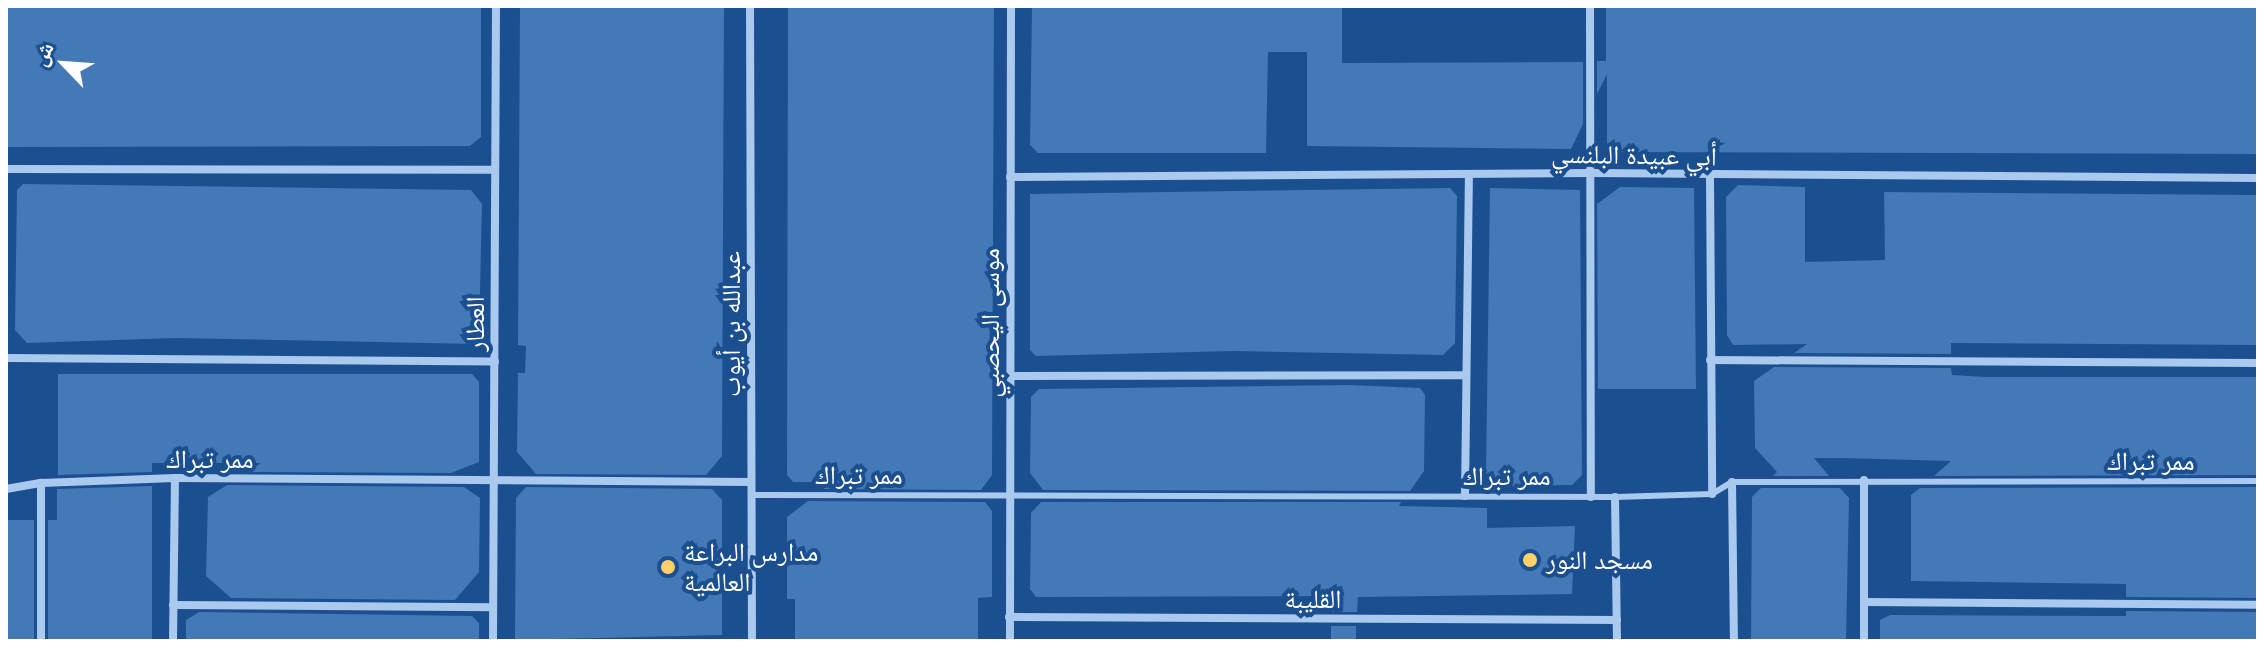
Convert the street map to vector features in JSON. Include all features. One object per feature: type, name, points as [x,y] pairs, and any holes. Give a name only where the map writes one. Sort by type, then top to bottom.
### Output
[{"type":"street","name":"العطار","points":[[493,641],[496,6]]},
{"type":"street","name":"عبدالله بن أيوب","points":[[750,6],[752,641]]},
{"type":"street","name":"موسى اليحصبي","points":[[1010,641],[1011,6]]},
{"type":"street","points":[[1590,6],[1591,497]]},
{"type":"street","points":[[6,169],[495,170]]},
{"type":"street","name":"أبي عبيدة البلنسي","points":[[1010,177],[1591,173],[2258,178]]},
{"type":"street","points":[[1465,496],[1469,174]]},
{"type":"street","points":[[1710,175],[1712,494]]},
{"type":"street","points":[[6,358],[495,361]]},
{"type":"street","points":[[1710,360],[2258,363]]},
{"type":"street","points":[[1009,376],[1466,375]]},
{"type":"street","points":[[173,641],[175,478]]},
{"type":"street","name":"ممر تبراك","points":[[6,489],[41,483],[175,478],[751,482]]},
{"type":"street","points":[[1864,480],[1864,641]]},
{"type":"street","points":[[1732,482],[1734,641]]},
{"type":"street","points":[[41,483],[41,641]]},
{"type":"street","points":[[1615,497],[1617,641]]},
{"type":"street","points":[[1864,602],[2258,605]]},
{"type":"street","points":[[173,605],[493,607]]},
{"type":"street","name":"القليبة","points":[[1009,617],[1617,620]]},
{"type":"lane","name":"ممر تبراك","points":[[752,495],[1615,497],[1712,494],[1732,482],[2258,481]]},
{"type":"building","points":[[6,6],[481,6],[481,137],[470,146],[6,147]]},
{"type":"building","points":[[520,6],[724,6],[722,456],[706,475],[536,474],[517,452],[518,373],[525,373],[526,346],[518,345]]},
{"type":"building","points":[[788,6],[994,6],[992,475],[981,490],[823,489],[833,482],[793,482],[787,475]]},
{"type":"building","points":[[1032,6],[1342,6],[1342,63],[1583,62],[1583,124],[1571,149],[1307,146],[1307,52],[1268,52],[1266,153],[1038,153],[1030,145]]},
{"type":"building","points":[[1606,6],[2258,6],[2258,154],[1617,152],[1607,143],[1607,74],[1597,94],[1597,61],[1606,61]]},
{"type":"building","points":[[23,184],[471,190],[482,204],[479,337],[476,344],[176,338],[27,343],[15,330],[17,190]]},
{"type":"building","points":[[1738,185],[1805,187],[1805,262],[1885,260],[1884,192],[2258,195],[2258,345],[1951,343],[1951,354],[1794,353],[1807,344],[1733,345],[1727,335],[1726,197]]},
{"type":"building","points":[[1620,187],[1694,188],[1696,389],[1598,389],[1597,204]]},
{"type":"building","points":[[1450,188],[1457,196],[1455,343],[1443,355],[1233,351],[1036,356],[1030,350],[1030,194]]},
{"type":"building","points":[[1490,188],[1580,190],[1582,475],[1572,485],[1496,486],[1486,473]]},
{"type":"building","points":[[1774,367],[1951,368],[1952,375],[1986,377],[2258,377],[2258,475],[1934,476],[1951,461],[1814,458],[1829,476],[1773,476],[1777,472],[1755,448],[1754,381]]},
{"type":"building","points":[[58,374],[472,374],[479,382],[479,462],[451,473],[248,472],[261,463],[152,463],[152,472],[58,475]]},
{"type":"building","points":[[1349,385],[1420,388],[1425,395],[1424,471],[1410,491],[1043,490],[1030,473],[1031,397],[1039,389]]},
{"type":"building","points":[[227,485],[464,487],[480,498],[479,572],[455,600],[231,598],[206,576],[208,497]]},
{"type":"building","points":[[152,486],[152,641],[48,641],[48,520],[57,520],[57,489]]},
{"type":"building","points":[[526,487],[712,489],[722,500],[722,635],[515,640],[516,498]]},
{"type":"building","points":[[2258,487],[2258,598],[2126,597],[2126,584],[1911,581],[1911,495],[1920,488]]},
{"type":"building","points":[[1761,488],[1840,488],[1849,498],[1846,641],[1751,641],[1752,497]]},
{"type":"building","points":[[808,501],[985,502],[992,511],[992,597],[978,598],[978,641],[795,641],[795,599],[787,599],[787,517]]},
{"type":"building","points":[[1041,502],[1401,502],[1399,506],[1487,508],[1487,528],[1575,526],[1572,594],[1358,597],[1357,612],[1331,612],[1332,596],[1036,597],[1030,589],[1031,513]]},
{"type":"building","points":[[6,520],[34,520],[34,641],[6,641]]},
{"type":"building","points":[[2126,611],[2258,612],[2258,641],[1880,641],[1880,620],[1890,615],[2126,616]]},
{"type":"building","points":[[199,612],[472,616],[479,623],[479,641],[186,641],[186,620]]},
{"type":"building","points":[[1331,626],[1356,626],[1356,641],[1331,641]]},
{"type":"place","name":"مسجد النور","points":[[1530,560]]},
{"type":"place","name":"مدارس البراعة العالمية","points":[[668,567]]}]
